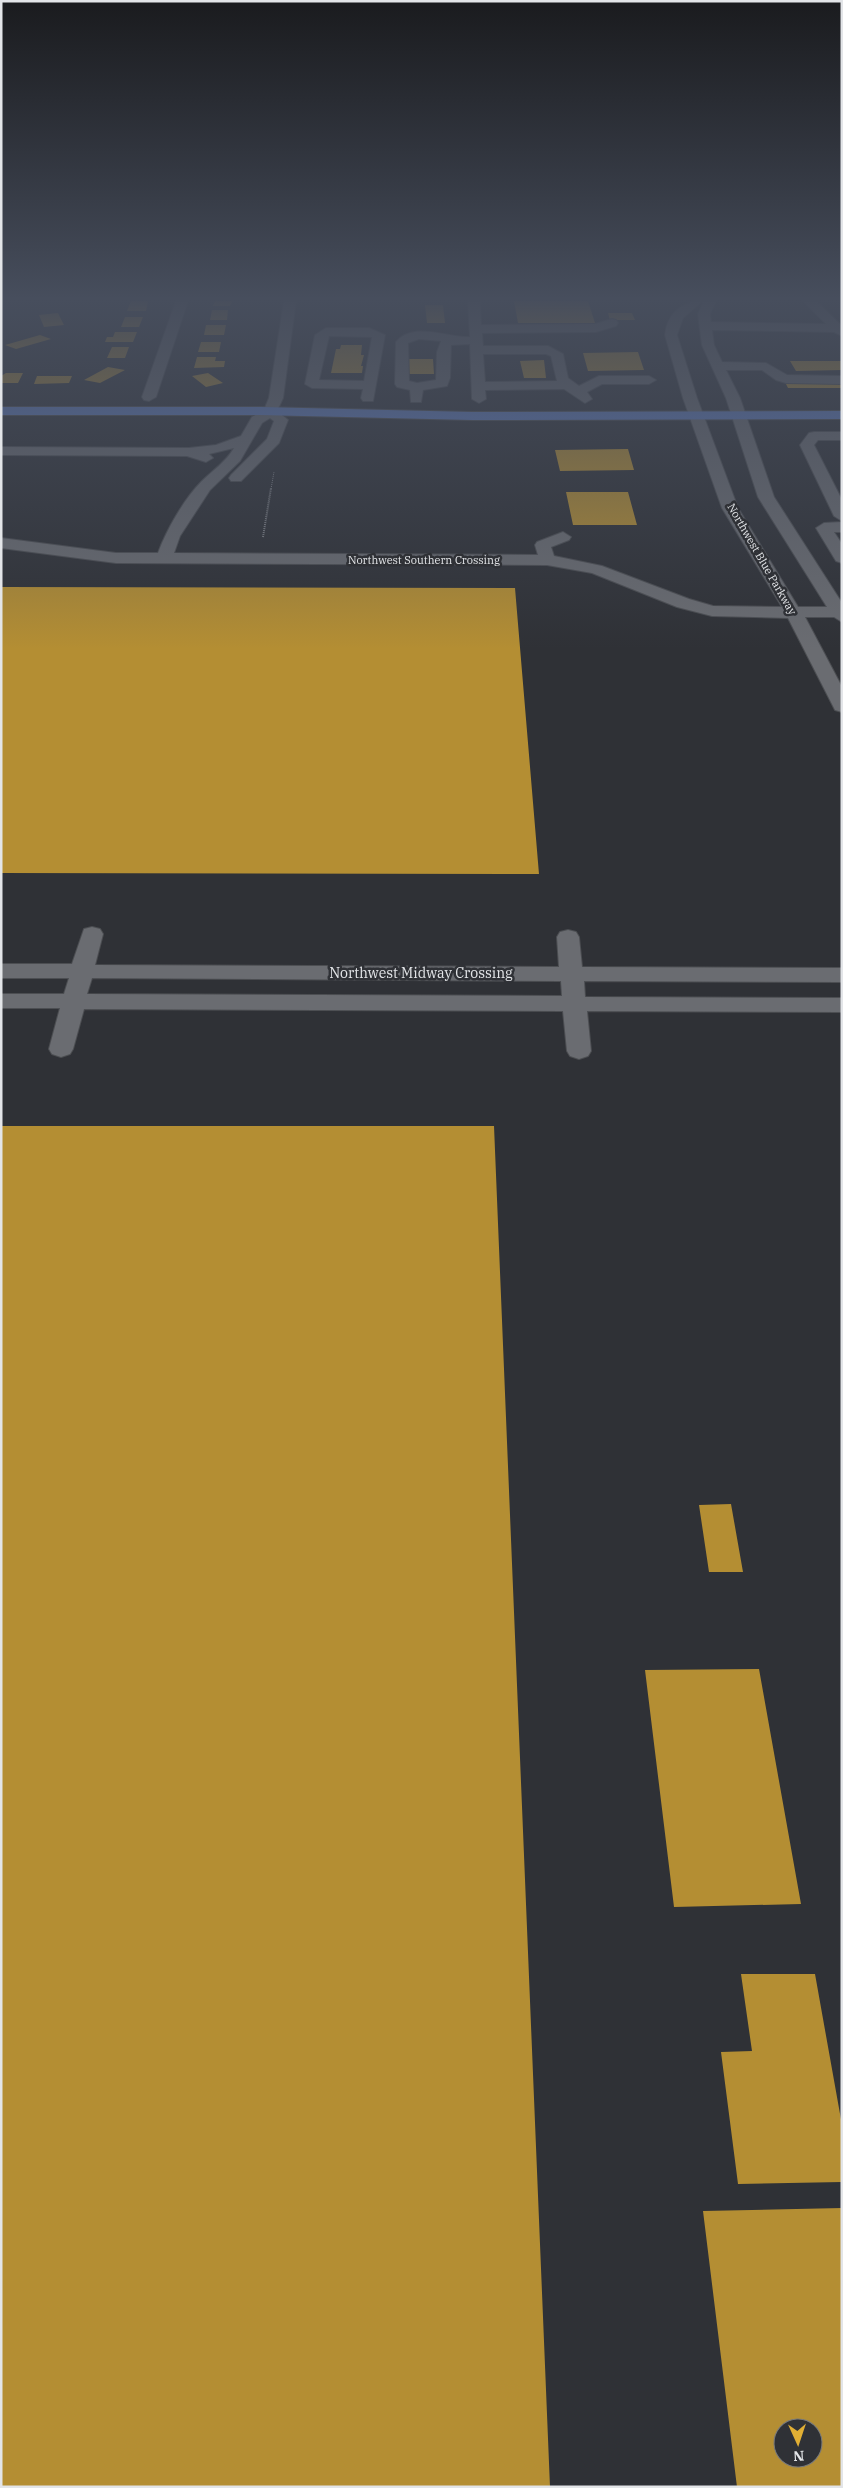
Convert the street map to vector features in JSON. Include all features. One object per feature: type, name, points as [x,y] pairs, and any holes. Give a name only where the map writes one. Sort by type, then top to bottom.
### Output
[{"type":"street","points":[[164,559],[172,536],[204,487],[235,458],[260,417]]},
{"type":"street","points":[[197,499],[228,485],[274,440],[281,420],[279,417]]},
{"type":"street","name":"Northwest Blue Parkway","points":[[697,417],[730,508],[809,639],[842,706]]},
{"type":"street","points":[[740,417],[766,497],[841,613]]},
{"type":"street","points":[[842,436],[814,436],[807,445],[837,500],[842,516]]},
{"type":"street","points":[[1,451],[189,452],[223,448],[248,438]]},
{"type":"street","points":[[189,452],[213,462],[217,474]]},
{"type":"street","points":[[810,452],[826,452]]},
{"type":"street","points":[[842,527],[824,528],[842,558]]},
{"type":"street","points":[[548,560],[543,546],[549,541],[563,537]]},
{"type":"street","name":"Northwest Southern Crossing","points":[[1,544],[96,557],[164,559],[548,560],[596,569],[683,603],[712,611],[732,613],[841,613]]},
{"type":"street","points":[[60,1049],[92,934]]},
{"type":"street","points":[[568,937],[579,1051]]},
{"type":"street","name":"Northwest Midway Crossing","points":[[1,971],[842,975]]},
{"type":"street","name":"Northwest Midway Crossing","points":[[1,1001],[842,1005]]},
{"type":"path","points":[[259,560],[275,468]]},
{"type":"building","points":[[628,449],[634,470],[560,471],[555,450]]},
{"type":"building","points":[[566,492],[628,492],[637,525],[573,525]]},
{"type":"building","points":[[1,587],[515,588],[539,874],[1,873]]},
{"type":"building","points":[[1,1126],[494,1126],[550,2487],[1,2487]]},
{"type":"building","points":[[731,1504],[743,1572],[709,1572],[699,1505]]},
{"type":"building","points":[[759,1669],[801,1904],[674,1907],[645,1670]]},
{"type":"building","points":[[741,1974],[815,1974],[842,2125],[842,2182],[738,2184],[721,2052],[752,2051]]},
{"type":"building","points":[[842,2208],[842,2487],[737,2487],[703,2211]]}]
